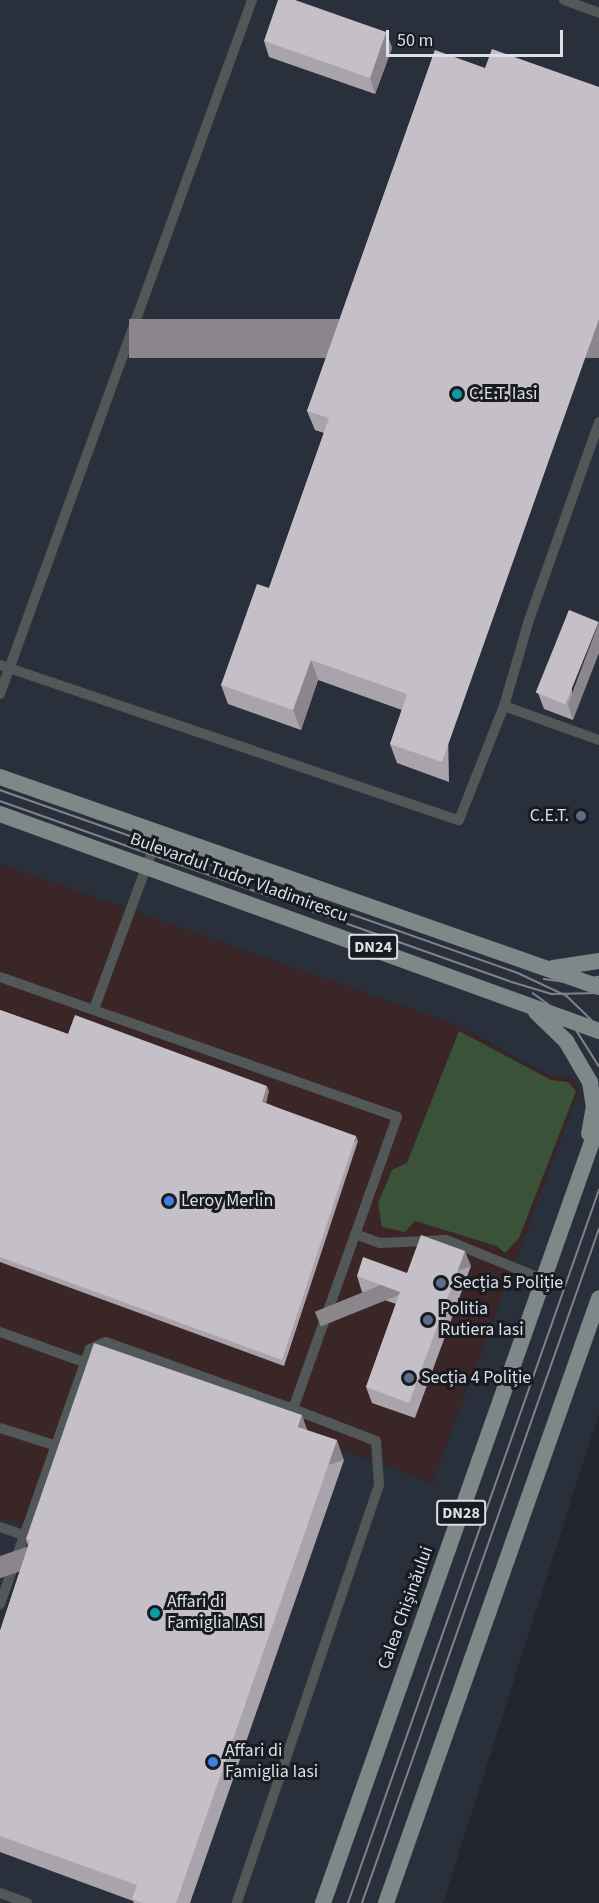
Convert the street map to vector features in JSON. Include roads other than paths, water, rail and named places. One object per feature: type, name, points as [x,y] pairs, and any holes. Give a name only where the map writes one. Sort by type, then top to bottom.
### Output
[{"type":"main road","name":"Bulevardul Tudor Vladimirescu","points":[[0,777],[599,987]]},
{"type":"main road","name":"Bulevardul Tudor Vladimirescu","points":[[0,814],[147,865],[599,1031]]},
{"type":"main road","points":[[538,967],[567,968],[599,961]]},
{"type":"main road","points":[[524,1002],[566,1041],[590,1082],[594,1106],[585,1161]]},
{"type":"main road","name":"Calea Chișinăului","points":[[323,1903],[599,1122]]},
{"type":"main road","points":[[386,1903],[599,1298]]},
{"type":"lane","points":[[0,694],[5,667],[252,0]]},
{"type":"lane","points":[[564,0],[599,14]]},
{"type":"lane","points":[[5,667],[459,820],[504,706],[529,620],[599,422]]},
{"type":"lane","points":[[504,706],[599,740]]},
{"type":"lane","points":[[94,1009],[159,832]]},
{"type":"lane","points":[[0,977],[397,1117],[293,1409]]},
{"type":"lane","points":[[355,1234],[380,1243],[446,1240],[485,1254],[497,1264],[545,1280]]},
{"type":"lane","points":[[0,1332],[84,1362]]},
{"type":"lane","points":[[0,1604],[84,1362],[90,1349],[106,1342],[376,1441],[379,1485],[237,1903]]},
{"type":"lane","points":[[0,1428],[54,1445]]},
{"type":"lane","points":[[0,1527],[23,1535]]},
{"type":"lane","points":[[0,1893],[27,1903]]},
{"type":"tram line","points":[[0,790],[518,973],[567,996],[599,1027]]},
{"type":"tram line","points":[[0,801],[512,982],[552,994],[599,993]]},
{"type":"tram line","points":[[544,979],[566,982],[599,977]]},
{"type":"tram line","points":[[533,993],[570,1020],[599,1066]]},
{"type":"tram line","points":[[348,1903],[599,1190]]},
{"type":"tram line","points":[[362,1903],[599,1229]]},
{"type":"place","name":"C.E.T. Iasi","points":[[457,394]]},
{"type":"place","name":"C.E.T.","points":[[581,816]]},
{"type":"place","name":"Leroy Merlin","points":[[169,1201]]},
{"type":"place","name":"Secția 5 Poliție","points":[[441,1283]]},
{"type":"place","name":"Politia Rutiera Iasi","points":[[428,1320]]},
{"type":"place","name":"Secția 4 Poliție","points":[[409,1378]]},
{"type":"place","name":"Affari di Famiglia IASI","points":[[155,1613]]},
{"type":"place","name":"Affari di Famiglia Iasi","points":[[213,1762]]}]
